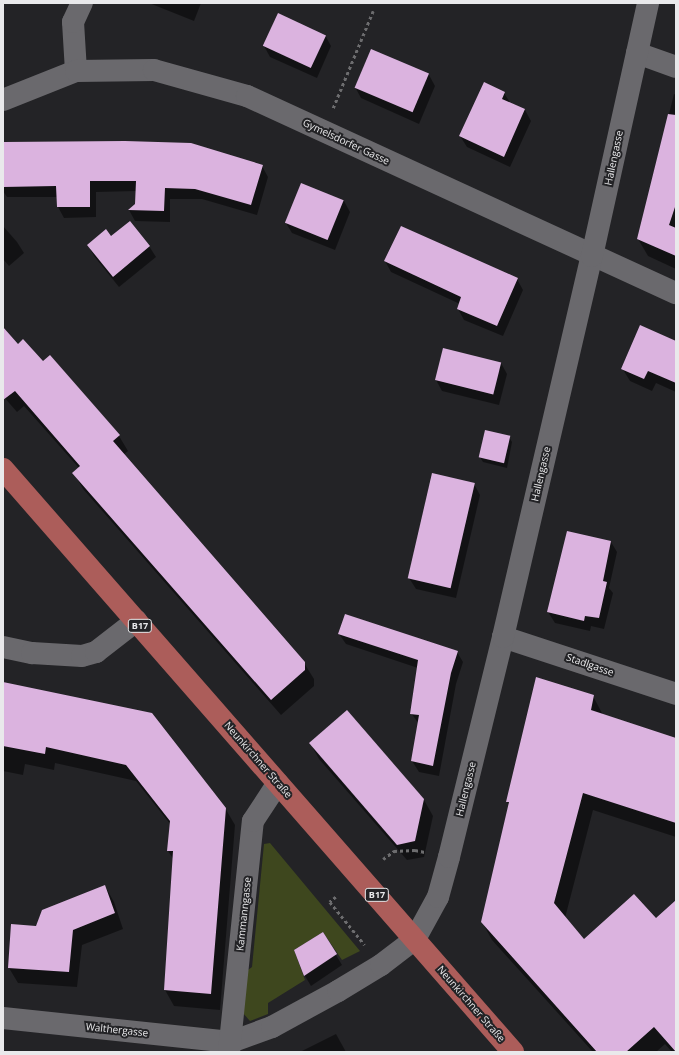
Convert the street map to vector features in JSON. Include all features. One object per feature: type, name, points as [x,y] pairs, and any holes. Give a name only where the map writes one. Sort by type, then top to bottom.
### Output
[{"type":"main road","name":"Neunkirchner Straße","points":[[3,469],[513,1052]]},
{"type":"street","points":[[76,71],[73,22],[82,3]]},
{"type":"street","name":"Hallengasse","points":[[415,939],[438,897],[449,857],[503,637],[592,256],[648,3]]},
{"type":"street","points":[[637,53],[676,67]]},
{"type":"street","name":"Gymelsdorfer Gasse","points":[[3,100],[76,71],[154,70],[247,96],[676,294]]},
{"type":"street","points":[[3,647],[32,653],[82,656],[96,652],[136,621]]},
{"type":"street","name":"Stadlgasse","points":[[503,637],[676,694]]},
{"type":"street","name":"Kammanngasse","points":[[230,1047],[253,821],[278,783]]},
{"type":"street","points":[[230,1047],[272,1027],[338,991],[381,965],[415,939]]},
{"type":"street","name":"Walthergasse","points":[[3,1018],[230,1047]]},
{"type":"path","points":[[318,129],[334,106],[373,11]]},
{"type":"path","points":[[383,859],[394,851],[415,850],[449,857]]},
{"type":"path","points":[[336,897],[330,902],[368,949]]},
{"type":"green space","points":[[270,843],[360,951],[342,960],[323,932],[294,950],[305,980],[268,1003],[268,1014],[250,1021],[242,1012],[244,973],[252,967],[264,844]]},
{"type":"building","points":[[278,13],[326,35],[311,68],[263,46]]},
{"type":"building","points":[[371,49],[429,74],[413,112],[355,88]]},
{"type":"building","points":[[484,82],[505,92],[502,99],[525,109],[504,157],[459,136]]},
{"type":"building","points":[[668,114],[676,115],[676,204],[669,225],[676,228],[676,256],[637,239]]},
{"type":"building","points":[[125,141],[191,143],[263,165],[251,205],[195,189],[165,188],[164,211],[128,210],[135,204],[136,181],[90,181],[90,207],[57,207],[56,186],[3,187],[3,142]]},
{"type":"building","points":[[301,183],[344,200],[328,240],[285,223]]},
{"type":"building","points":[[130,221],[150,246],[113,277],[87,245],[106,229],[111,236]]},
{"type":"building","points":[[401,226],[518,278],[497,326],[457,309],[461,297],[384,261]]},
{"type":"building","points":[[640,325],[676,341],[676,383],[648,371],[644,379],[621,369]]},
{"type":"building","points":[[3,327],[18,344],[23,339],[43,361],[50,355],[120,435],[113,441],[305,662],[305,670],[271,700],[72,473],[80,466],[15,391],[3,400]]},
{"type":"building","points":[[443,348],[501,363],[493,395],[435,380]]},
{"type":"building","points":[[485,430],[510,436],[504,463],[479,457]]},
{"type":"building","points":[[432,473],[475,483],[451,588],[408,578]]},
{"type":"building","points":[[567,531],[611,541],[603,581],[607,582],[599,618],[585,616],[584,621],[547,612]]},
{"type":"building","points":[[345,614],[458,651],[451,673],[433,766],[411,761],[419,715],[410,714],[418,660],[338,634]]},
{"type":"building","points":[[536,677],[594,695],[591,710],[676,738],[676,823],[583,793],[554,903],[584,939],[634,894],[656,918],[676,900],[676,1052],[654,1027],[626,1052],[597,1052],[481,922],[509,802],[506,802]]},
{"type":"building","points":[[3,682],[152,713],[226,808],[211,994],[164,990],[173,851],[167,851],[170,821],[126,765],[46,747],[45,754],[3,746]]},
{"type":"building","points":[[347,710],[424,799],[415,841],[397,845],[309,743]]},
{"type":"building","points":[[105,885],[115,913],[73,930],[69,972],[8,968],[11,924],[36,926],[42,910]]},
{"type":"building","points":[[323,932],[337,954],[304,976],[294,950]]}]
